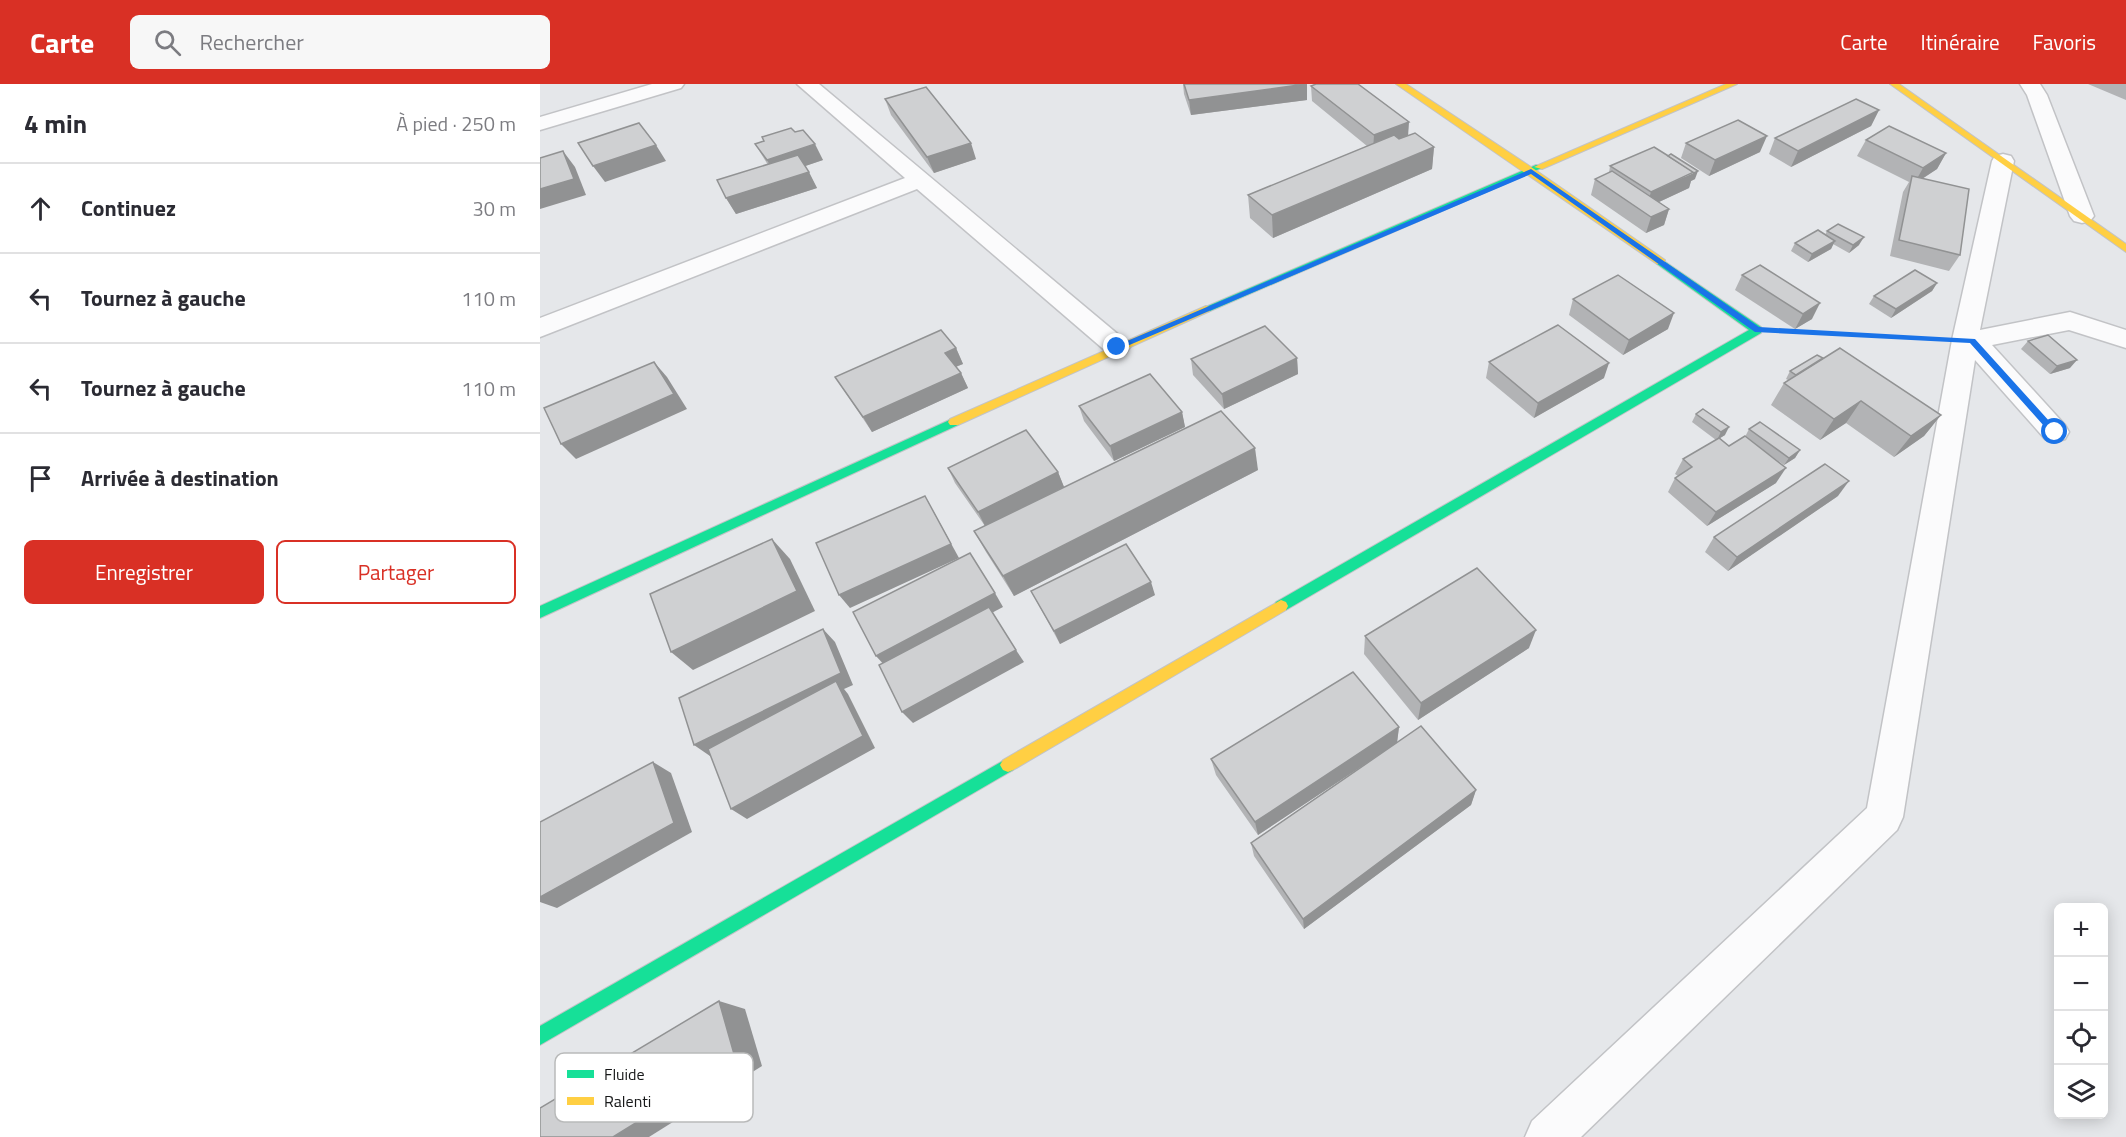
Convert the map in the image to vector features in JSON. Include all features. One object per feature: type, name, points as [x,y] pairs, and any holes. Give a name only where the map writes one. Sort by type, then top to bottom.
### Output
[{"type":"street","points":[[540,124],[648,88],[674,84]]},
{"type":"street","points":[[807,84],[1117,347]]},
{"type":"street","points":[[540,1036],[1757,330],[1531,171],[1400,84]]},
{"type":"street","points":[[540,612],[1117,347],[1733,84]]},
{"type":"street","points":[[1894,84],[2126,249]]},
{"type":"street","points":[[2030,84],[2037,95],[2082,216]]},
{"type":"street","points":[[1548,1137],[1884,817],[1965,340],[2003,161]]},
{"type":"street","points":[[540,328],[921,180]]},
{"type":"street","points":[[2055,432],[1972,340],[2070,321],[2126,339]]},
{"type":"path","points":[[1757,330],[1965,340]]},
{"type":"building","points":[[1184,84],[1306,84],[1189,100]]},
{"type":"building","points":[[1358,84],[1409,122],[1374,135],[1311,86]]},
{"type":"building","points":[[926,87],[971,143],[927,157],[885,99]]},
{"type":"building","points":[[1856,99],[1879,110],[1798,151],[1775,138]]},
{"type":"building","points":[[1738,120],[1767,136],[1715,160],[1686,143]]},
{"type":"building","points":[[639,123],[656,145],[593,166],[578,143]]},
{"type":"building","points":[[1889,126],[1946,153],[1923,168],[1866,140]]},
{"type":"building","points":[[791,128],[795,132],[803,130],[815,144],[767,160],[755,144],[764,141],[762,137]]},
{"type":"building","points":[[1415,133],[1434,147],[1272,215],[1248,195],[1394,135],[1399,139]]},
{"type":"building","points":[[1654,147],[1694,172],[1651,192],[1610,166]]},
{"type":"building","points":[[563,151],[574,179],[540,189],[540,158]]},
{"type":"building","points":[[1671,154],[1698,171],[1694,173],[1668,156]]},
{"type":"building","points":[[798,155],[809,172],[726,198],[717,180]]},
{"type":"building","points":[[1612,171],[1669,209],[1651,217],[1595,179]]},
{"type":"building","points":[[1912,176],[1969,189],[1960,255],[1899,240]]},
{"type":"building","points":[[1838,224],[1864,237],[1853,245],[1827,231]]},
{"type":"building","points":[[1818,230],[1835,241],[1812,254],[1795,243]]},
{"type":"building","points":[[1760,265],[1820,303],[1803,314],[1742,275]]},
{"type":"building","points":[[1915,270],[1937,283],[1896,309],[1874,296]]},
{"type":"building","points":[[1618,275],[1674,313],[1629,340],[1573,299]]},
{"type":"building","points":[[1558,325],[1609,363],[1538,403],[1489,362]]},
{"type":"building","points":[[1265,326],[1297,358],[1222,394],[1191,359]]},
{"type":"building","points":[[941,330],[956,348],[945,353],[961,373],[863,417],[835,377]]},
{"type":"building","points":[[2048,335],[2077,360],[2057,366],[2028,341]]},
{"type":"building","points":[[1840,348],[1941,415],[1911,436],[1861,401],[1834,419],[1784,383]]},
{"type":"building","points":[[1817,355],[1823,358],[1796,375],[1790,371]]},
{"type":"building","points":[[654,362],[674,394],[561,444],[544,408]]},
{"type":"building","points":[[1150,374],[1182,412],[1110,446],[1079,406]]},
{"type":"building","points":[[1703,409],[1729,427],[1721,432],[1696,414]]},
{"type":"building","points":[[1221,411],[1255,448],[1003,576],[974,531]]},
{"type":"building","points":[[1760,422],[1800,450],[1789,458],[1749,429]]},
{"type":"building","points":[[1026,430],[1058,472],[978,512],[948,468]]},
{"type":"building","points":[[1745,436],[1786,468],[1716,512],[1675,478],[1692,467],[1683,459],[1719,438],[1729,446]]},
{"type":"building","points":[[1825,464],[1849,481],[1737,557],[1714,537]]},
{"type":"building","points":[[925,496],[951,544],[839,595],[816,543]]},
{"type":"building","points":[[772,539],[797,591],[671,652],[650,594]]},
{"type":"building","points":[[1126,544],[1151,582],[1054,631],[1031,591]]},
{"type":"building","points":[[970,553],[995,593],[876,656],[853,612]]},
{"type":"building","points":[[1477,568],[1536,630],[1421,703],[1365,636]]},
{"type":"building","points":[[989,607],[1016,650],[902,712],[879,665]]},
{"type":"building","points":[[823,629],[841,673],[694,745],[679,698]]},
{"type":"building","points":[[1353,672],[1399,727],[1255,822],[1211,759]]},
{"type":"building","points":[[836,681],[863,736],[731,809],[708,749]]},
{"type":"building","points":[[1421,726],[1476,790],[1303,919],[1251,843]]},
{"type":"building","points":[[653,762],[674,823],[540,897],[540,822]]},
{"type":"building","points":[[719,1001],[734,1053],[632,1053]]},
{"type":"building","points":[[555,1099],[555,1122],[637,1122],[613,1137],[540,1137],[540,1108]]},
{"type":"traffic: fast","points":[[1206,309],[1539,167]]},
{"type":"traffic: fast","points":[[1281,606],[1757,330],[1661,262]]},
{"type":"traffic: fast","points":[[540,612],[954,422]]},
{"type":"traffic: fast","points":[[540,1036],[1008,765]]},
{"type":"traffic: slow","points":[[1400,84],[1531,171],[1661,262]]},
{"type":"traffic: slow","points":[[1539,167],[1733,84]]},
{"type":"traffic: slow","points":[[1894,84],[2126,249]]},
{"type":"traffic: slow","points":[[954,422],[1206,309]]},
{"type":"traffic: slow","points":[[1008,765],[1281,606]]},
{"type":"route","points":[[1117,347],[1531,171],[1757,330],[1972,340],[2055,432]]}]
